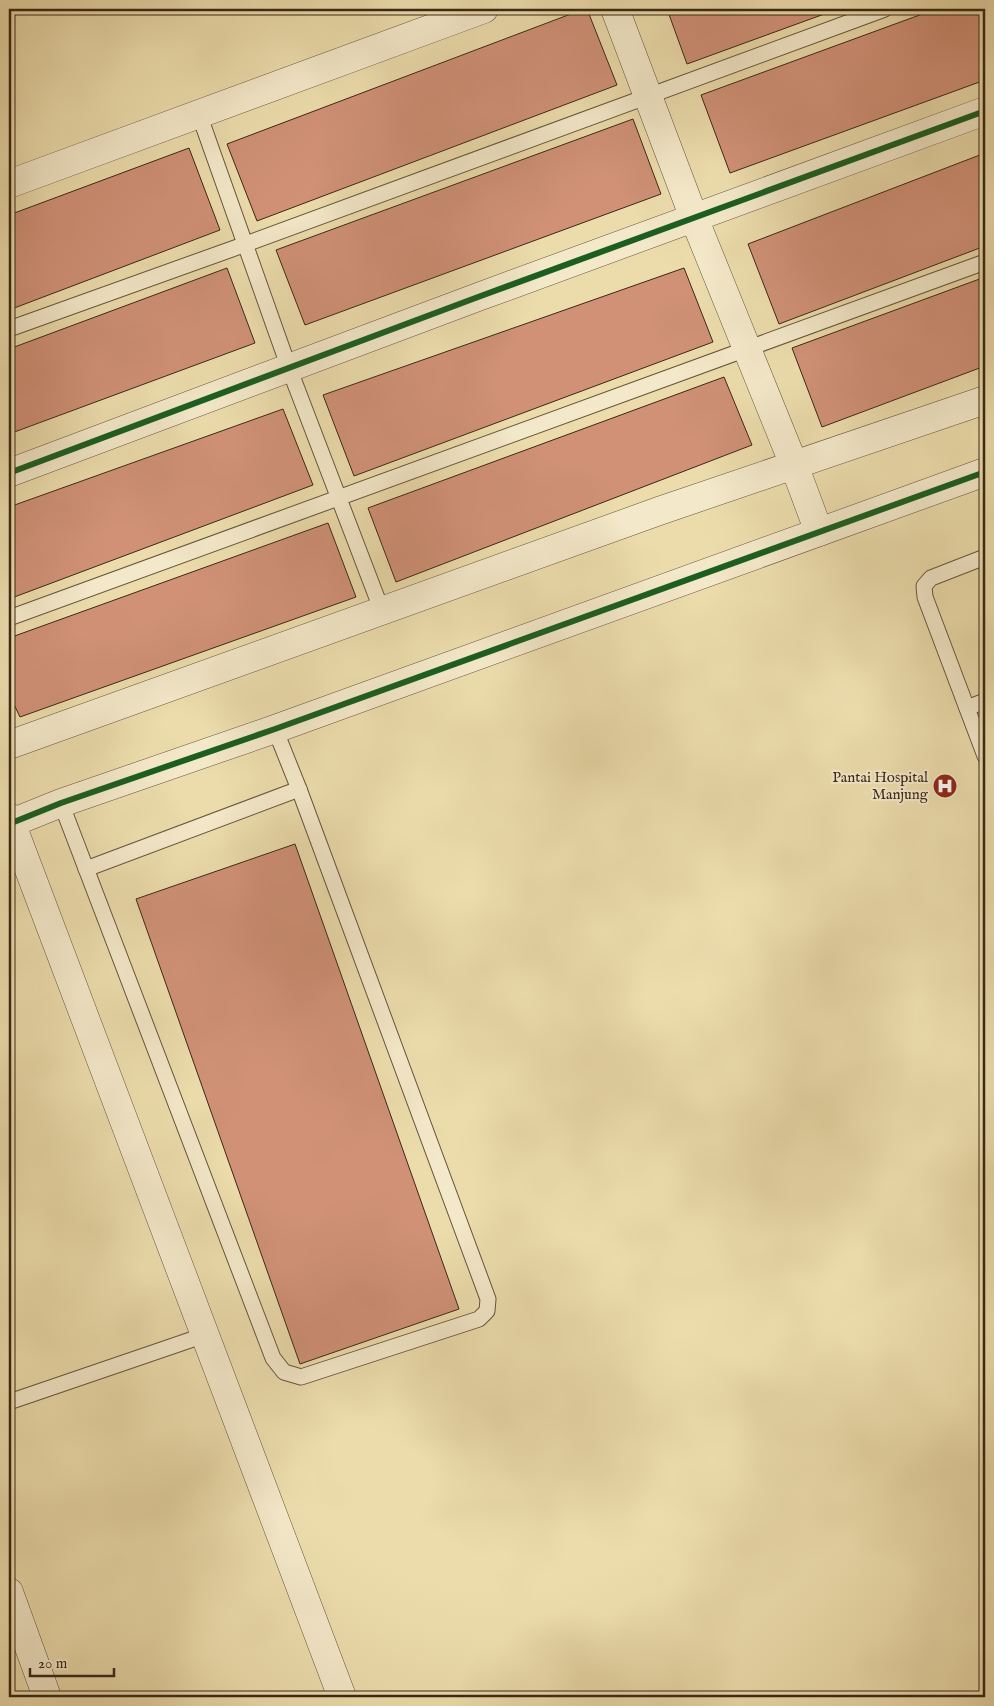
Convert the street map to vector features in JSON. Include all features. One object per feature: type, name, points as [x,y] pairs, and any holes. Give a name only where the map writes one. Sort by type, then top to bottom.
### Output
[{"type":"street","points":[[9,184],[484,9]]},
{"type":"street","points":[[615,9],[694,218],[819,532]]},
{"type":"street","points":[[9,473],[985,111]]},
{"type":"street","points":[[9,745],[650,515],[985,400]]},
{"type":"street","points":[[342,1697],[9,822],[985,472]]},
{"type":"street","points":[[9,1592],[47,1697]]},
{"type":"lane","points":[[9,329],[885,9]]},
{"type":"lane","points":[[199,114],[290,368],[382,611]]},
{"type":"lane","points":[[9,618],[985,262]]},
{"type":"lane","points":[[985,557],[932,578],[924,586],[926,597],[985,756]]},
{"type":"lane","points":[[967,708],[985,701]]},
{"type":"lane","points":[[61,804],[273,1358],[284,1372],[301,1377],[479,1319],[487,1311],[488,1299],[275,728]]},
{"type":"lane","points":[[86,869],[299,789]]},
{"type":"lane","points":[[9,1402],[205,1335]]},
{"type":"building","points":[[587,9],[617,85],[257,221],[227,144]]},
{"type":"building","points":[[667,9],[838,9],[687,64]]},
{"type":"building","points":[[936,9],[985,9],[985,80],[730,173],[701,95]]},
{"type":"building","points":[[633,119],[661,194],[305,325],[276,250]]},
{"type":"building","points":[[189,148],[220,230],[9,310],[9,215]]},
{"type":"building","points":[[985,153],[985,246],[779,324],[748,244]]},
{"type":"building","points":[[227,268],[255,343],[9,434],[9,349]]},
{"type":"building","points":[[684,268],[713,342],[354,476],[323,395]]},
{"type":"building","points":[[985,277],[985,366],[822,427],[792,348]]},
{"type":"building","points":[[724,377],[752,445],[396,582],[368,508]]},
{"type":"building","points":[[283,409],[313,485],[9,599],[9,507]]},
{"type":"building","points":[[328,523],[356,597],[20,717],[9,694],[9,638]]},
{"type":"building","points":[[295,844],[459,1309],[300,1364],[136,899]]},
{"type":"cycle path","points":[[9,473],[478,297],[985,111]]},
{"type":"cycle path","points":[[9,824],[61,803],[275,729],[985,472]]},
{"type":"place","name":"Pantai Hospital Manjung","points":[[945,786]]}]
